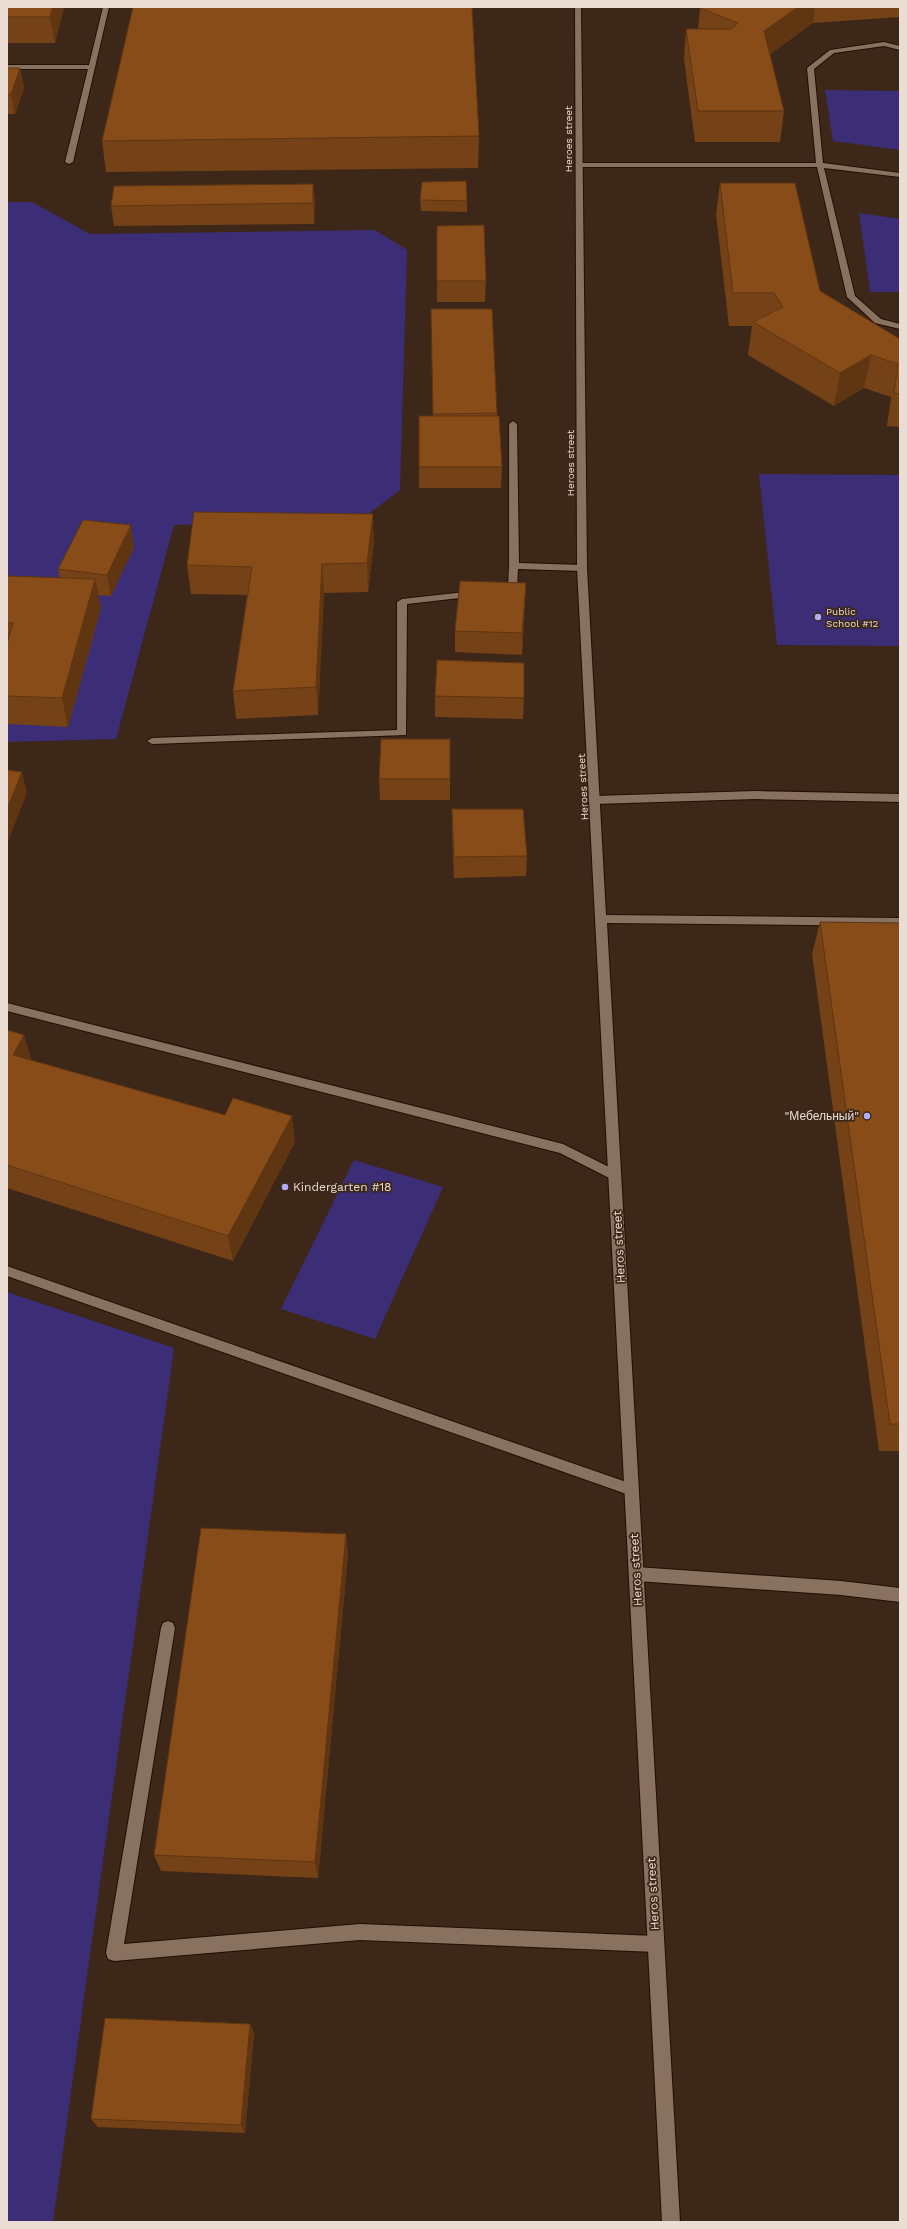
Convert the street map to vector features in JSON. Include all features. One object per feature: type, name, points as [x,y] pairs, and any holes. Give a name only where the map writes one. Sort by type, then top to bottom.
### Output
[{"type":"street","points":[[69,162],[106,7]]},
{"type":"street","name":"Heroes street","points":[[578,7],[582,568],[601,919]]},
{"type":"street","points":[[900,48],[884,44],[832,51],[810,68],[820,164],[851,297],[878,320],[900,327]]},
{"type":"street","points":[[7,67],[92,67]]},
{"type":"street","points":[[579,165],[820,164],[900,175]]},
{"type":"street","points":[[152,741],[402,733],[402,602],[512,590],[514,566],[513,424]]},
{"type":"street","points":[[514,566],[582,568]]},
{"type":"street","points":[[594,800],[756,795],[900,798]]},
{"type":"street","points":[[601,919],[900,922]]},
{"type":"street","name":"Heros street","points":[[601,919],[671,2222]]},
{"type":"street","points":[[7,1007],[563,1149],[615,1176]]},
{"type":"street","points":[[7,1271],[632,1490]]},
{"type":"street","points":[[636,1574],[841,1588],[900,1595]]},
{"type":"street","points":[[168,1628],[114,1953],[360,1932],[656,1944]]},
{"type":"shaded area","points":[[825,90],[900,91],[900,150],[833,141]]},
{"type":"shaded area","points":[[7,202],[32,202],[90,234],[375,230],[407,250],[400,490],[362,519],[174,525],[116,739],[7,742]]},
{"type":"shaded area","points":[[859,213],[900,219],[900,292],[870,292]]},
{"type":"shaded area","points":[[759,474],[900,475],[900,646],[777,645]]},
{"type":"shaded area","points":[[354,1160],[443,1187],[375,1339],[281,1309]]},
{"type":"shaded area","points":[[7,1292],[174,1348],[53,2222],[7,2222]]},
{"type":"building","points":[[7,7],[53,7],[50,17],[7,17]]},
{"type":"building","points":[[133,7],[472,7],[479,136],[102,141]]},
{"type":"building","points":[[798,7],[764,31],[784,111],[698,111],[686,29],[731,29],[738,23],[700,8]]},
{"type":"building","points":[[7,68],[20,68],[11,94],[7,94]]},
{"type":"building","points":[[466,181],[467,201],[420,200],[422,182]]},
{"type":"building","points":[[720,183],[795,183],[820,291],[900,339],[900,394],[894,393],[898,364],[871,355],[840,373],[753,322],[783,307],[774,293],[733,293]]},
{"type":"building","points":[[313,184],[313,203],[111,206],[114,186]]},
{"type":"building","points":[[484,225],[486,281],[437,281],[437,226]]},
{"type":"building","points":[[431,309],[492,309],[497,413],[433,414]]},
{"type":"building","points":[[419,416],[499,416],[502,467],[419,467]]},
{"type":"building","points":[[194,512],[373,514],[367,563],[322,564],[316,687],[233,691],[252,567],[187,565]]},
{"type":"building","points":[[83,520],[131,525],[107,575],[58,569]]},
{"type":"building","points":[[7,576],[95,579],[62,698],[7,696],[7,644],[13,623],[7,623]]},
{"type":"building","points":[[460,581],[526,583],[522,633],[455,631]]},
{"type":"building","points":[[437,660],[524,663],[524,698],[435,696]]},
{"type":"building","points":[[381,739],[450,739],[450,779],[379,779]]},
{"type":"building","points":[[7,770],[22,772],[7,809]]},
{"type":"building","points":[[452,809],[523,809],[527,856],[454,857]]},
{"type":"building","points":[[820,922],[900,923],[900,1424],[890,1424]]},
{"type":"building","points":[[7,1030],[24,1035],[13,1055],[225,1115],[233,1098],[292,1116],[228,1236],[7,1165]]},
{"type":"building","points":[[201,1528],[346,1534],[315,1862],[154,1855]]},
{"type":"building","points":[[105,2018],[250,2024],[241,2125],[91,2119]]},
{"type":"place","name":"Public School #12","points":[[818,617]]},
{"type":"place","name":"\"Мебельный\"","points":[[867,1116]]},
{"type":"place","name":"Kindergarten #18","points":[[285,1187]]}]
